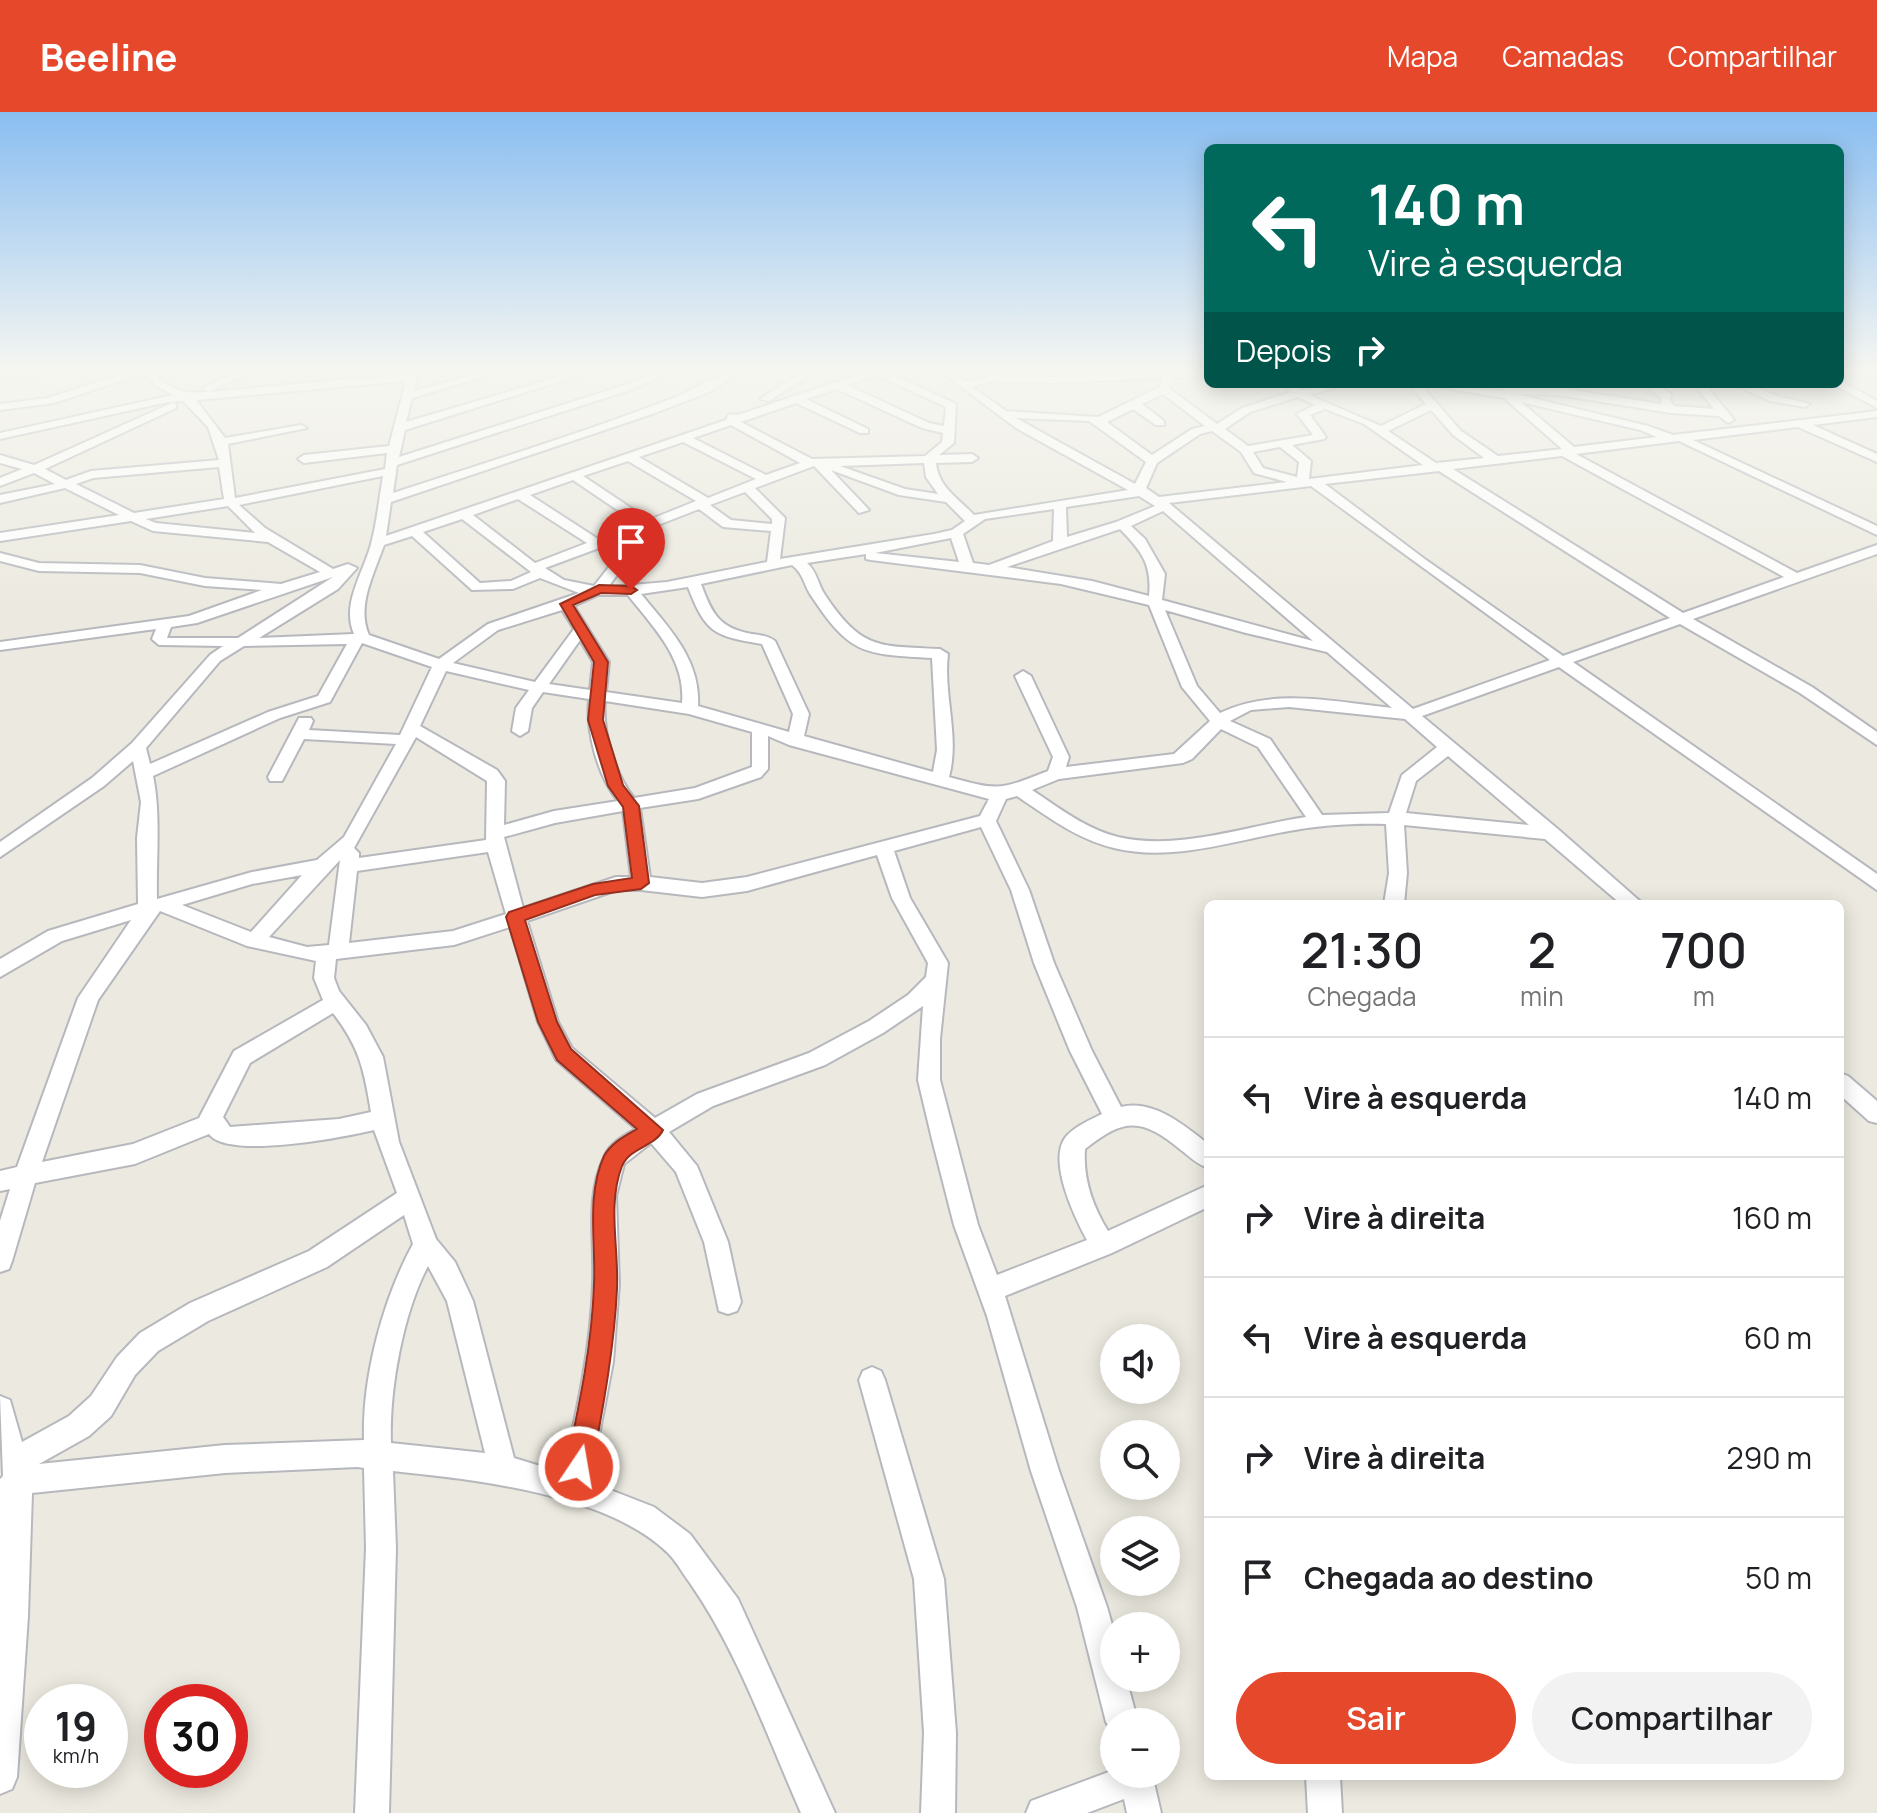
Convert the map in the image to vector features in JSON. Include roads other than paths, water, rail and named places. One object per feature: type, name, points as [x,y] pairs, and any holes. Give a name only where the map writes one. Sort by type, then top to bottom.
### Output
[{"type":"street","points":[[0,482],[79,450]]},
{"type":"street","points":[[222,450],[223,477],[231,502],[275,539],[329,572]]},
{"type":"street","points":[[144,773],[329,694],[359,640],[356,608],[378,543],[395,450]]},
{"type":"street","points":[[0,537],[231,502],[426,450]]},
{"type":"street","points":[[385,500],[533,450]]},
{"type":"street","points":[[378,543],[649,450]]},
{"type":"street","points":[[708,450],[764,479]]},
{"type":"street","points":[[790,450],[816,463],[903,492],[949,499]]},
{"type":"street","points":[[930,457],[939,450]]},
{"type":"street","points":[[1066,450],[1100,471],[1142,490],[1161,504],[1628,900]]},
{"type":"street","points":[[1138,450],[1152,461]]},
{"type":"street","points":[[1142,490],[1152,461],[1168,450]]},
{"type":"street","points":[[1246,450],[1248,460],[1258,470],[1308,483],[1877,883]]},
{"type":"street","points":[[1291,450],[1305,461],[1308,483]]},
{"type":"street","points":[[1412,450],[1686,620],[1806,690],[1877,740]]},
{"type":"street","points":[[1481,450],[1495,460]]},
{"type":"street","points":[[988,571],[1026,552],[1123,525],[1161,504],[1584,450]]},
{"type":"street","points":[[1701,450],[1877,531]]},
{"type":"street","points":[[1568,452],[1796,578]]},
{"type":"street","points":[[65,457],[84,462],[116,461]]},
{"type":"street","points":[[630,457],[703,503],[728,524],[778,528]]},
{"type":"street","points":[[930,457],[932,479],[971,520]]},
{"type":"street","points":[[415,532],[472,585],[513,585],[597,544],[764,479],[816,463],[972,458]]},
{"type":"street","points":[[0,459],[35,469],[153,527],[275,539]]},
{"type":"street","points":[[304,459],[392,461]]},
{"type":"street","points":[[0,499],[107,473],[224,463]]},
{"type":"street","points":[[816,463],[863,510]]},
{"type":"street","points":[[573,475],[648,525]]},
{"type":"street","points":[[747,487],[779,518],[773,564]]},
{"type":"street","points":[[465,515],[540,570],[566,585],[631,590],[693,582],[773,564],[859,554],[956,533],[971,520],[1003,511],[1142,490]]},
{"type":"street","points":[[521,495],[597,544]]},
{"type":"street","points":[[1060,503],[1060,545]]},
{"type":"street","points":[[503,1469],[460,1301],[446,1270],[426,1245],[382,1119],[372,1057],[324,978],[332,952],[351,841],[409,734],[441,665],[483,631],[566,604],[599,589],[648,525]]},
{"type":"street","points":[[1123,525],[1140,542],[1158,574],[1155,603],[1190,687],[1218,721],[1264,743],[1317,820]]},
{"type":"street","points":[[956,533],[968,569]]},
{"type":"street","points":[[155,907],[254,941],[307,954],[454,938],[593,890],[641,883],[702,890],[747,884],[986,820],[1008,791],[1056,774],[1177,759],[1218,721],[1248,706],[1289,702],[1411,715],[1686,620],[1877,549]]},
{"type":"street","points":[[859,554],[1057,579],[1272,637],[1329,648]]},
{"type":"street","points":[[0,557],[39,567],[140,569],[205,582],[281,588]]},
{"type":"street","points":[[795,561],[806,569],[817,594],[852,639],[877,650],[940,654],[936,675],[946,764],[939,781]]},
{"type":"street","points":[[0,646],[165,624],[214,614],[329,572],[370,564]]},
{"type":"street","points":[[0,851],[98,782],[138,747],[215,658],[237,641],[333,586],[348,568]]},
{"type":"street","points":[[693,582],[703,608],[724,633],[768,641],[801,714],[795,741]]},
{"type":"street","points":[[513,585],[527,616]]},
{"type":"street","points":[[631,590],[684,660],[693,692],[690,709]]},
{"type":"street","points":[[566,604],[601,662],[595,720],[615,786],[631,806],[641,883]]},
{"type":"street","points":[[165,624],[159,641],[359,640],[441,665],[538,687],[690,709],[939,781],[1008,791],[1090,834],[1129,845],[1159,846],[1317,820],[1484,825],[1553,834]]},
{"type":"street","points":[[520,731],[524,708],[581,629]]},
{"type":"street","points":[[1023,676],[1061,757],[1056,774]]},
{"type":"street","points":[[276,777],[314,703]]},
{"type":"street","points":[[348,866],[495,840],[554,817],[698,793],[760,769],[760,731]]},
{"type":"street","points":[[299,734],[409,734],[494,776],[495,840],[548,1022],[564,1054],[653,1130],[685,1166],[716,1242],[728,1302]]},
{"type":"street","points":[[1395,900],[1398,873],[1395,821],[1408,779],[1449,746]]},
{"type":"street","points":[[1,1249],[88,998],[155,907],[146,838],[150,802],[138,747]]},
{"type":"street","points":[[986,820],[1020,890],[1044,963],[1081,1051],[1114,1116]]},
{"type":"street","points":[[254,941],[322,865],[351,841]]},
{"type":"street","points":[[884,849],[901,898],[938,963],[929,1080],[966,1225],[990,1290],[1045,1471],[1092,1607],[1118,1708]]},
{"type":"street","points":[[0,969],[55,936],[252,878],[322,865]]},
{"type":"street","points":[[574,1490],[600,1362],[606,1284],[604,1196],[614,1159],[625,1147],[705,1100],[817,1059],[915,1001],[935,981]]},
{"type":"street","points":[[0,1181],[135,1154],[188,1135],[213,1121],[242,1057],[336,1002]]},
{"type":"street","points":[[1844,1085],[1877,1114]]},
{"type":"street","points":[[1103,1245],[1078,1201],[1071,1167],[1074,1144],[1100,1121],[1114,1116],[1155,1118],[1204,1155]]},
{"type":"street","points":[[213,1121],[223,1135],[234,1138],[339,1129],[382,1119]]},
{"type":"street","points":[[8,1470],[79,1426],[101,1406],[126,1366],[149,1342],[199,1312],[318,1259],[411,1197]]},
{"type":"street","points":[[990,1290],[1103,1245],[1204,1198]]},
{"type":"street","points":[[372,1813],[381,1548],[377,1425],[390,1335],[413,1269],[426,1245]]},
{"type":"street","points":[[872,1380],[929,1579],[940,1733],[938,1813]]},
{"type":"street","points":[[0,1410],[8,1470],[13,1616],[0,1777]]},
{"type":"street","points":[[8,1470],[357,1453],[503,1469],[574,1490],[644,1517],[680,1544],[727,1610],[818,1813]]},
{"type":"street","points":[[1323,1780],[1325,1813]]},
{"type":"street","points":[[1043,1813],[1105,1788]]},
{"type":"street","points":[[1138,1788],[1144,1813]]}]
